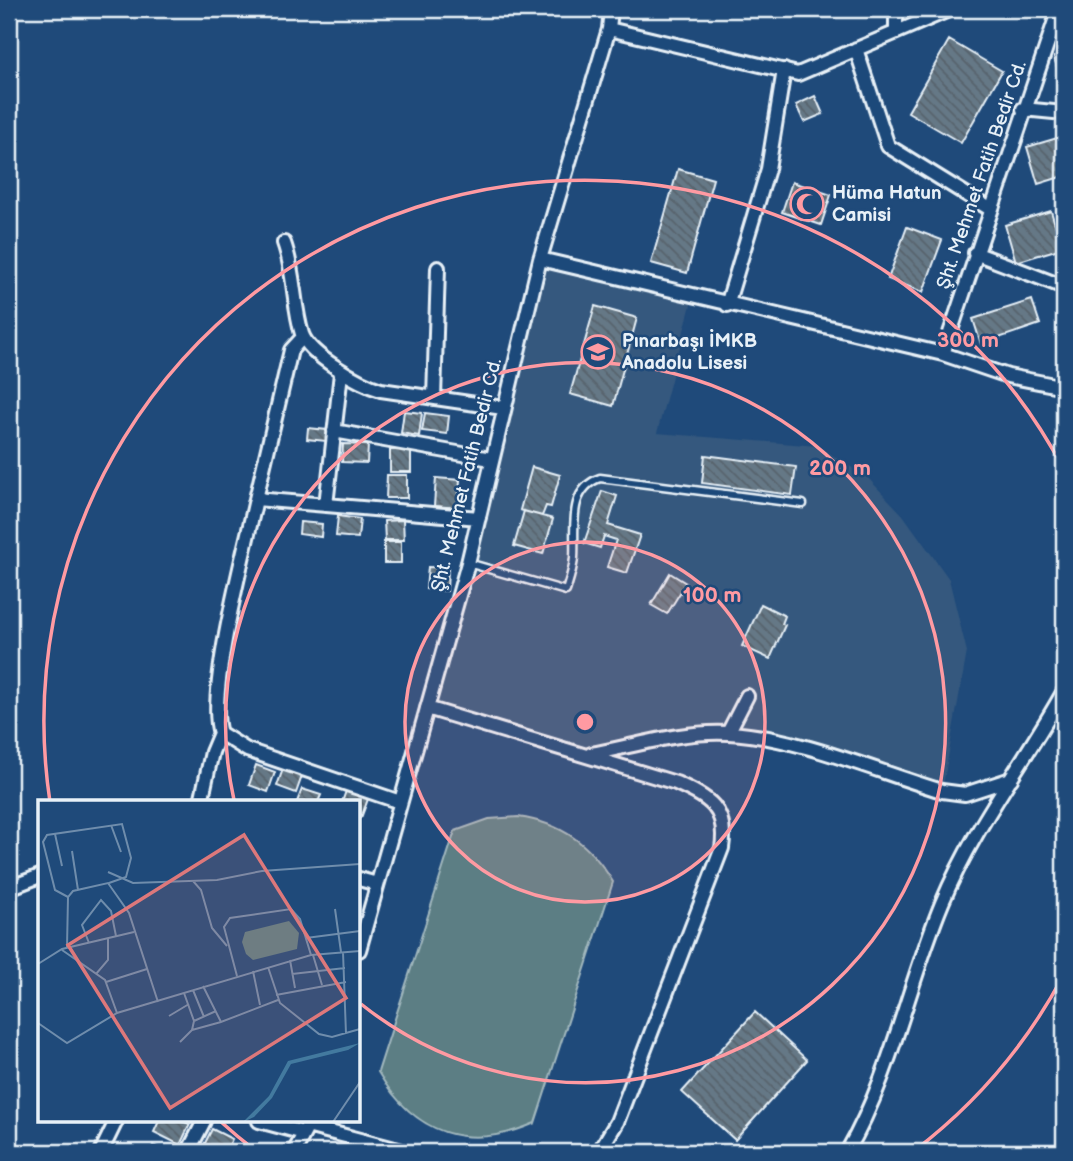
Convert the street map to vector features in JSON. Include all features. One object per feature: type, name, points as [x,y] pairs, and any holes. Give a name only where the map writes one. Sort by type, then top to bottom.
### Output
[{"type":"street","name":"Şht. Mehmet Fatih Bedir Cd.","points":[[360,946],[468,563],[540,259],[609,29],[611,9]]},
{"type":"street","points":[[896,9],[896,32]]},
{"type":"street","points":[[609,29],[798,74],[951,9]]},
{"type":"street","name":"Şht. Mehmet Fatih Bedir Cd.","points":[[943,354],[1023,109],[1059,9]]},
{"type":"street","points":[[856,50],[888,146],[990,209]]},
{"type":"street","points":[[727,305],[768,169],[784,70]]},
{"type":"street","points":[[1023,109],[1064,113]]},
{"type":"street","points":[[284,243],[291,262],[303,337],[341,373],[362,385],[381,390],[503,408]]},
{"type":"street","points":[[975,253],[1064,287]]},
{"type":"street","points":[[540,259],[943,354],[1008,376],[1064,387]]},
{"type":"street","points":[[434,398],[438,268]]},
{"type":"street","points":[[201,800],[212,752],[220,733],[217,712],[220,673],[256,499],[291,350],[303,337]]},
{"type":"street","points":[[326,505],[341,373]]},
{"type":"street","points":[[334,431],[491,459]]},
{"type":"street","points":[[256,499],[479,518]]},
{"type":"street","points":[[847,1152],[871,1102],[943,900],[1064,691]]},
{"type":"street","points":[[727,733],[747,696]]},
{"type":"street","points":[[427,708],[588,755],[697,792],[720,813],[725,828],[722,848],[626,1100],[608,1141],[599,1152]]},
{"type":"street","points":[[220,733],[247,750],[400,802]]},
{"type":"street","points":[[588,755],[687,736],[727,733],[803,748],[942,791],[965,794],[1012,779]]},
{"type":"street","points":[[9,888],[38,877]]},
{"type":"street","points":[[360,879],[377,884]]},
{"type":"street","points":[[101,1152],[116,1122]]},
{"type":"street","points":[[188,1152],[203,1122]]},
{"type":"street","points":[[267,1122],[307,1127],[403,1152]]},
{"type":"street","points":[[294,1152],[307,1127]]},
{"type":"lane","points":[[468,563],[566,591],[574,558],[573,519],[577,504],[587,485],[600,478],[803,504]]},
{"type":"shaded area","points":[[540,259],[693,297],[657,433],[818,446],[868,478],[903,515],[949,579],[967,652],[942,791],[803,748],[728,733],[588,755],[427,708]]},
{"type":"green space","points":[[518,817],[548,824],[573,838],[595,857],[613,882],[535,1123],[511,1132],[487,1136],[445,1132],[409,1111],[378,1072],[455,831],[489,819]]},
{"type":"building","points":[[862,9],[862,12],[814,11]]},
{"type":"building","points":[[949,40],[1002,71],[961,143],[908,112]]},
{"type":"building","points":[[1064,53],[1064,92],[1054,57]]},
{"type":"building","points":[[815,96],[823,114],[804,122],[796,105]]},
{"type":"building","points":[[1064,136],[1064,176],[1038,184],[1027,147]]},
{"type":"building","points":[[678,169],[713,179],[687,273],[651,263]]},
{"type":"building","name":"Hüma Hatun Camisi","points":[[792,182],[831,195],[821,225],[782,212]]},
{"type":"building","points":[[1051,211],[1062,248],[1016,262],[1005,225]]},
{"type":"building","points":[[907,227],[942,240],[923,292],[888,279]]},
{"type":"building","points":[[1032,300],[1040,324],[981,344],[973,319]]},
{"type":"building","points":[[595,306],[637,318],[613,406],[570,394]]},
{"type":"building","points":[[404,411],[422,413],[419,436],[401,433]]},
{"type":"building","points":[[425,413],[449,416],[447,434],[422,431]]},
{"type":"building","points":[[308,428],[327,430],[326,441],[307,439]]},
{"type":"building","points":[[343,444],[368,445],[367,463],[342,462]]},
{"type":"building","points":[[390,450],[411,450],[411,472],[390,472]]},
{"type":"building","points":[[705,455],[796,467],[792,495],[702,483]]},
{"type":"building","points":[[532,467],[560,475],[551,507],[546,506],[542,516],[520,510]]},
{"type":"building","points":[[387,475],[407,475],[407,498],[386,498]]},
{"type":"building","points":[[436,478],[460,480],[458,508],[434,506]]},
{"type":"building","points":[[602,491],[617,496],[608,525],[640,535],[627,573],[607,567],[616,540],[604,536],[600,548],[584,543]]},
{"type":"building","points":[[524,511],[553,519],[543,554],[514,546]]},
{"type":"building","points":[[338,516],[360,519],[358,538],[336,536]]},
{"type":"building","points":[[403,520],[404,540],[385,540],[384,521]]},
{"type":"building","points":[[300,522],[322,524],[321,537],[299,534]]},
{"type":"building","points":[[384,542],[401,542],[401,563],[384,563]]},
{"type":"building","points":[[428,567],[448,568],[447,591],[426,589]]},
{"type":"building","points":[[670,573],[686,583],[667,614],[651,605]]},
{"type":"building","points":[[761,604],[785,616],[782,624],[785,625],[770,659],[742,646]]},
{"type":"building","points":[[256,765],[275,772],[268,792],[249,785]]},
{"type":"building","points":[[283,769],[302,776],[296,793],[277,786]]},
{"type":"building","points":[[302,789],[321,795],[319,800],[298,800]]},
{"type":"building","points":[[346,791],[368,799],[361,818],[360,800],[343,800]]},
{"type":"building","points":[[755,1012],[807,1060],[735,1140],[682,1092]]},
{"type":"building","points":[[159,1122],[190,1124],[180,1145],[154,1132]]},
{"type":"building","points":[[212,1129],[232,1139],[226,1152],[201,1151]]},
{"type":"building","points":[[153,1145],[168,1152],[150,1152]]},
{"type":"place","name":"Hüma Hatun Camisi","points":[[807,204]]},
{"type":"place","name":"Pınarbaşı İMKB Anadolu Lisesi","points":[[598,352]]}]
